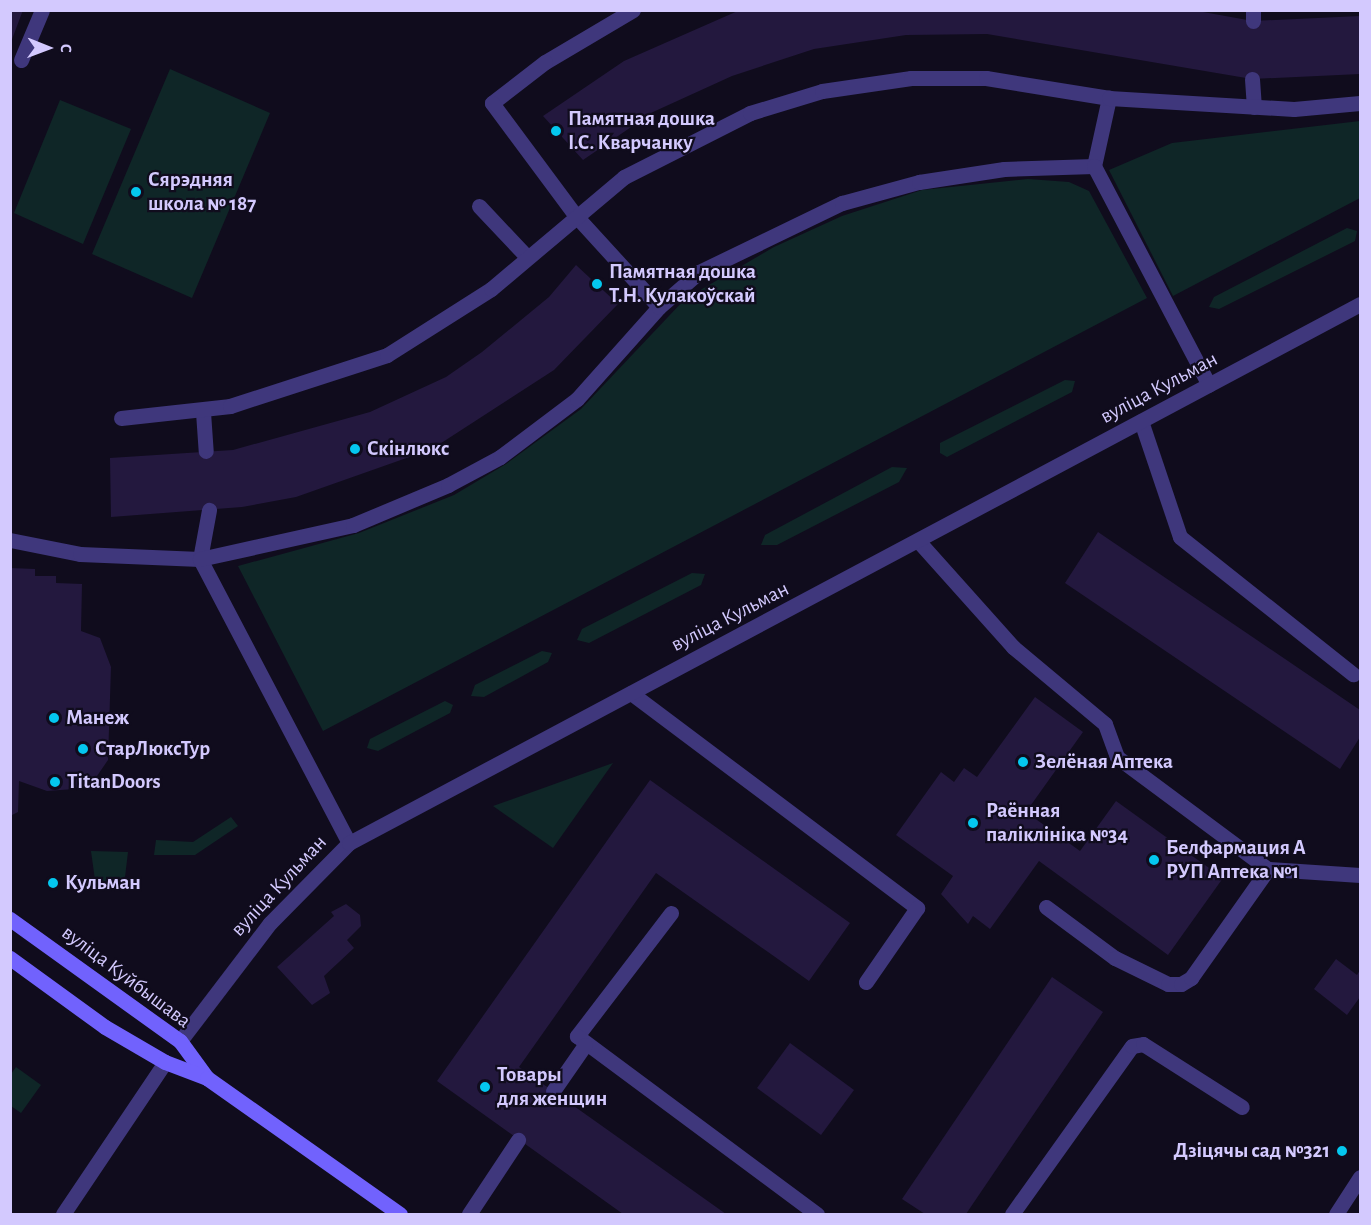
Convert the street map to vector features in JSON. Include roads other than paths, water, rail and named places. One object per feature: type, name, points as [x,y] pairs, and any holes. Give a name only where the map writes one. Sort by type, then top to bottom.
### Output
[{"type":"main road","name":"вуліца Куйбышава","points":[[10,919],[180,1041],[207,1078]]},
{"type":"main road","name":"вуліца Куйбышава","points":[[10,958],[105,1027],[165,1062],[207,1078],[400,1215]]},
{"type":"main road","points":[[165,1062],[180,1041]]},
{"type":"street","points":[[21,60],[42,10]]},
{"type":"street","points":[[633,10],[545,62],[492,102],[576,216],[659,307]]},
{"type":"street","points":[[121,418],[203,412],[270,396],[387,355],[453,316],[576,216],[670,149],[750,113],[822,91],[911,78],[986,78],[1109,98],[1254,107],[1360,103]]},
{"type":"street","points":[[1252,79],[1254,107]]},
{"type":"street","points":[[1109,98],[1094,166],[1209,386]]},
{"type":"street","points":[[10,540],[80,554],[200,559],[354,525],[448,485],[547,424],[613,363],[659,307],[699,272],[842,203],[919,182],[983,172],[1094,166]]},
{"type":"street","points":[[479,206],[527,257]]},
{"type":"street","name":"вуліца Кульман","points":[[180,1041],[270,923],[349,843],[920,543],[1360,304]]},
{"type":"street","points":[[203,412],[206,451]]},
{"type":"street","points":[[1140,422],[1180,537],[1353,674]]},
{"type":"street","points":[[209,510],[200,559],[349,843]]},
{"type":"street","points":[[920,543],[1013,647],[1105,724],[1117,757],[1268,869],[1360,875]]},
{"type":"street","points":[[631,693],[917,908],[866,982]]},
{"type":"street","points":[[1046,907],[1115,958],[1168,984],[1181,984],[1191,978],[1268,869]]},
{"type":"street","points":[[671,913],[577,1036],[585,1045],[817,1215]]},
{"type":"street","points":[[1012,1215],[1132,1046],[1143,1044],[1242,1107]]},
{"type":"street","points":[[553,1091],[585,1045]]},
{"type":"street","points":[[63,1215],[165,1062]]},
{"type":"street","points":[[470,1215],[518,1140]]},
{"type":"street","points":[[1340,1213],[1360,1177]]},
{"type":"place","name":"Памятная дошка І.С. Кварчанку","points":[[556,131]]},
{"type":"place","name":"Сярэдняя школа № 187","points":[[136,192]]},
{"type":"place","name":"Памятная дошка Т.Н. Кулакоўскай","points":[[597,284]]},
{"type":"place","name":"Скінлюкс","points":[[355,449]]},
{"type":"place","name":"Манеж","points":[[54,718]]},
{"type":"place","name":"СтарЛюксТур","points":[[83,749]]},
{"type":"place","name":"Зелёная Аптека","points":[[1023,762]]},
{"type":"place","name":"TitanDoors","points":[[55,782]]},
{"type":"place","name":"Раённая паліклініка №34","points":[[973,823]]},
{"type":"place","name":"Белфармация А РУП Аптека №1","points":[[1154,860]]},
{"type":"place","name":"Кульман","points":[[53,883]]},
{"type":"place","name":"Товары для женщин","points":[[485,1087]]},
{"type":"place","name":"Дзіцячы сад №321","points":[[1342,1151]]}]
